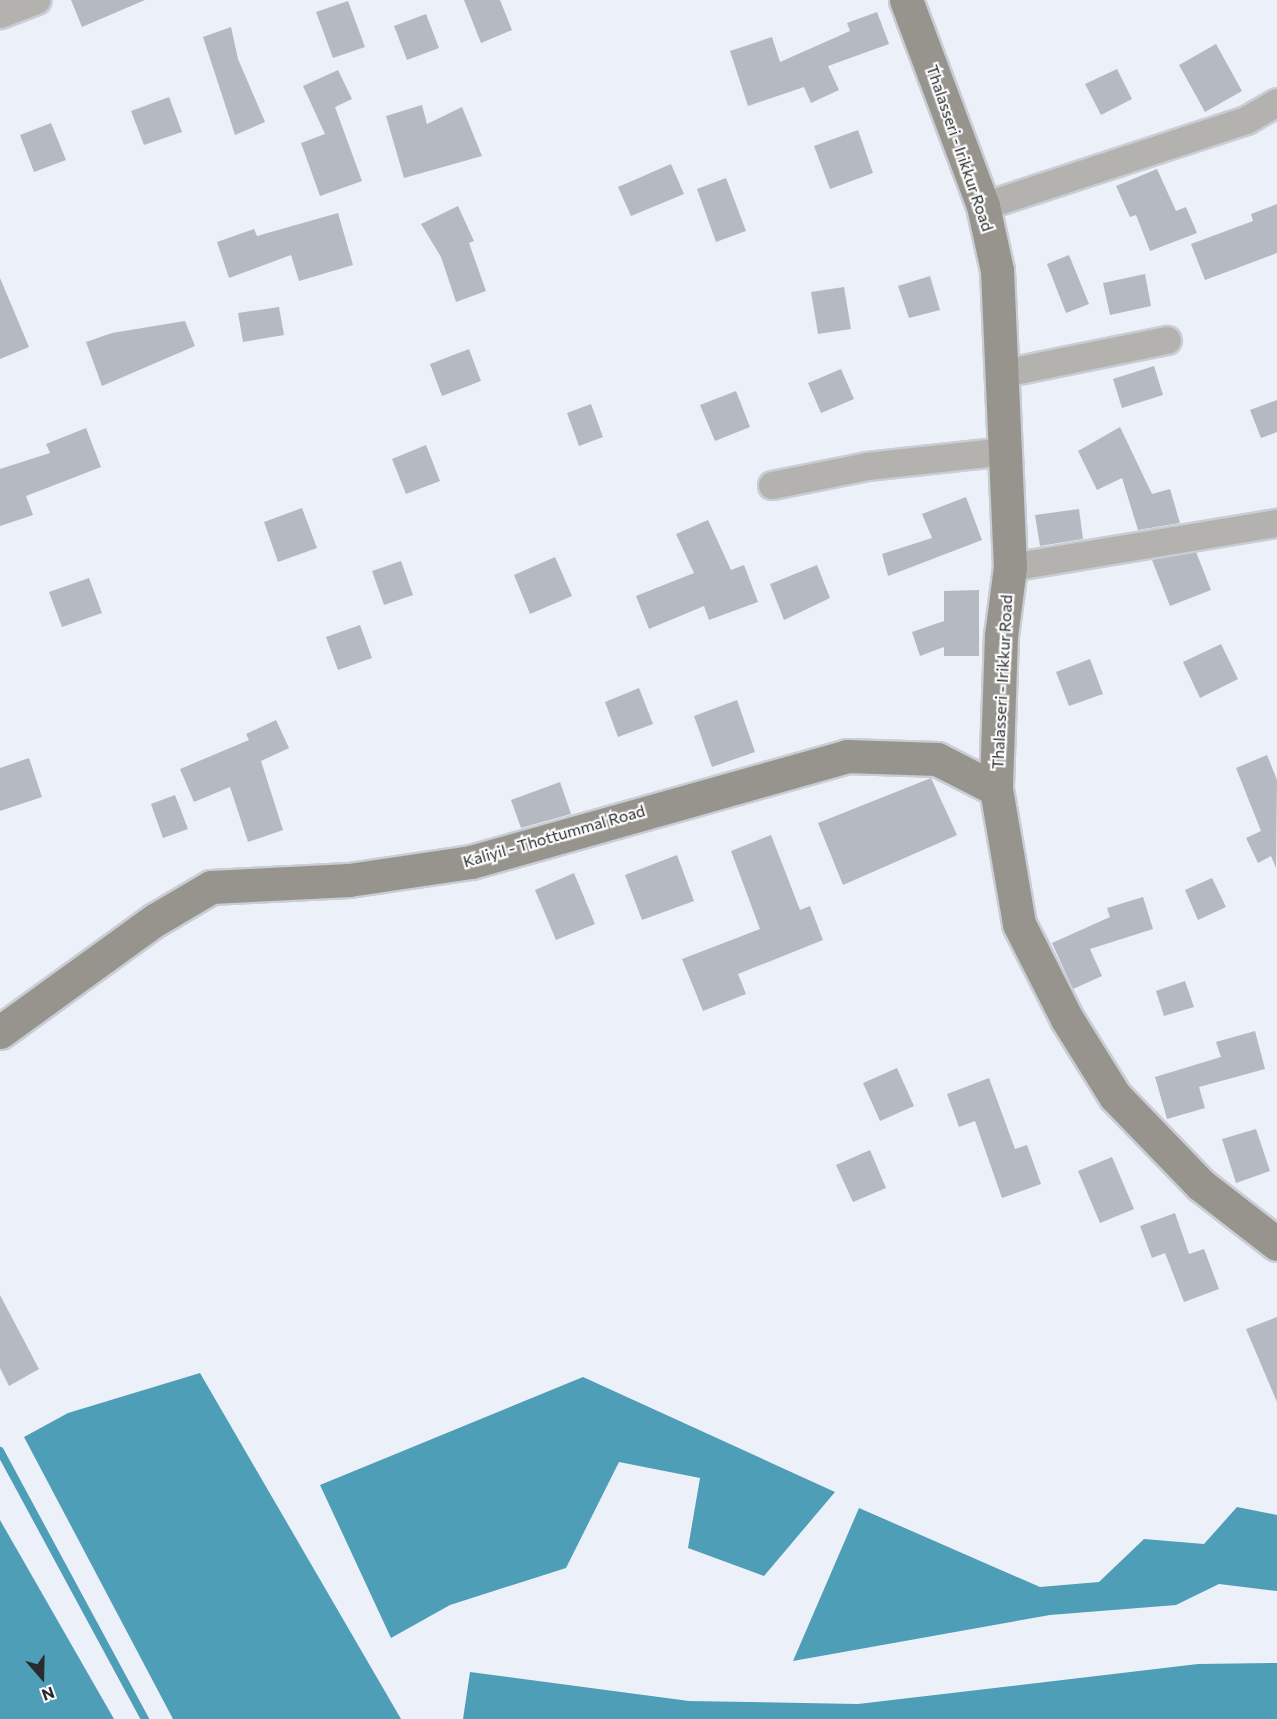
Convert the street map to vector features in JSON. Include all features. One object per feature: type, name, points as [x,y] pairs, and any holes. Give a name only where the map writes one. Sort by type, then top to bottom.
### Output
[{"type":"main road","name":"Thalasseri - Irikkur Road","points":[[906,0],[983,206],[997,270],[1010,567],[1001,635],[996,789],[1018,924],[1073,1029],[1115,1096],[1201,1185],[1277,1244]]},
{"type":"main road","name":"Kaliyil - Thottummal Road","points":[[0,1032],[146,926],[211,887],[349,880],[471,862],[847,756],[937,759],[996,789]]},
{"type":"street","points":[[0,14],[36,0]]},
{"type":"street","points":[[983,206],[1246,120],[1277,102]]},
{"type":"street","points":[[1003,373],[1167,340]]},
{"type":"street","points":[[772,485],[867,466],[1005,451]]},
{"type":"street","points":[[1010,567],[1277,524]]},
{"type":"water","points":[[200,1373],[401,1719],[173,1719],[24,1437],[68,1413]]},
{"type":"water","points":[[583,1377],[835,1492],[764,1576],[688,1548],[700,1478],[619,1462],[566,1568],[450,1605],[391,1638],[320,1485]]},
{"type":"water","points":[[1237,1507],[1277,1515],[1277,1591],[1219,1584],[1176,1605],[1050,1615],[793,1661],[859,1508],[1040,1587],[1099,1582],[1144,1539],[1204,1544]]},
{"type":"water","points":[[0,1520],[114,1719],[0,1719]]},
{"type":"water","points":[[1277,1663],[1277,1719],[463,1719],[470,1672],[689,1701],[858,1704],[1198,1664]]},
{"type":"building","points":[[71,0],[145,0],[82,27]]},
{"type":"building","points":[[464,0],[500,0],[512,30],[481,43]]},
{"type":"building","points":[[348,1],[365,47],[333,58],[316,12]]},
{"type":"building","points":[[877,12],[889,44],[828,66],[839,90],[811,103],[804,87],[748,106],[730,51],[772,37],[780,62],[850,31],[847,23]]},
{"type":"building","points":[[426,14],[439,48],[407,60],[394,26]]},
{"type":"building","points":[[231,27],[238,59],[265,122],[235,135],[203,37]]},
{"type":"building","points":[[1216,44],[1242,91],[1205,112],[1179,65]]},
{"type":"building","points":[[1117,69],[1132,99],[1101,115],[1085,84]]},
{"type":"building","points":[[338,70],[352,99],[335,107],[362,181],[320,196],[301,143],[325,134],[303,86]]},
{"type":"building","points":[[169,97],[182,132],[144,145],[131,111]]},
{"type":"building","points":[[422,105],[427,124],[462,107],[482,156],[404,178],[386,116]]},
{"type":"building","points":[[51,123],[66,160],[34,172],[20,135]]},
{"type":"building","points":[[858,130],[873,173],[830,189],[814,146]]},
{"type":"building","points":[[671,164],[684,194],[631,216],[618,187]]},
{"type":"building","points":[[1157,169],[1176,211],[1186,207],[1197,233],[1150,251],[1136,215],[1130,217],[1116,186]]},
{"type":"building","points":[[726,178],[746,231],[716,242],[697,189]]},
{"type":"building","points":[[1277,204],[1277,253],[1205,280],[1191,244],[1253,221],[1251,214]]},
{"type":"building","points":[[458,206],[474,241],[469,243],[486,291],[456,302],[441,257],[421,224]]},
{"type":"building","points":[[338,213],[353,265],[299,281],[291,255],[229,278],[217,242],[254,229],[257,236]]},
{"type":"building","points":[[1069,255],[1089,304],[1066,313],[1047,264]]},
{"type":"building","points":[[1145,274],[1151,306],[1110,315],[1103,283]]},
{"type":"building","points":[[930,276],[940,310],[909,318],[898,286]]},
{"type":"building","points":[[0,278],[29,347],[0,359]]},
{"type":"building","points":[[844,287],[851,329],[818,334],[811,292]]},
{"type":"building","points":[[279,307],[284,335],[243,342],[238,313]]},
{"type":"building","points":[[185,321],[195,346],[102,386],[86,342],[112,333]]},
{"type":"building","points":[[469,349],[481,381],[442,396],[430,364]]},
{"type":"building","points":[[1154,366],[1163,395],[1122,408],[1113,379]]},
{"type":"building","points":[[841,369],[854,399],[821,413],[808,383]]},
{"type":"building","points":[[736,391],[750,427],[715,441],[700,405]]},
{"type":"building","points":[[1277,400],[1277,432],[1261,438],[1250,410]]},
{"type":"building","points":[[591,404],[603,437],[579,446],[567,413]]},
{"type":"building","points":[[1120,427],[1152,494],[1170,489],[1180,523],[1138,530],[1122,478],[1097,490],[1078,451]]},
{"type":"building","points":[[86,428],[101,467],[26,496],[33,515],[0,526],[0,469],[50,453],[46,444]]},
{"type":"building","points":[[426,445],[440,481],[406,494],[392,459]]},
{"type":"building","points":[[966,497],[982,540],[888,576],[882,554],[932,538],[922,514]]},
{"type":"building","points":[[302,508],[317,548],[278,562],[264,522]]},
{"type":"building","points":[[1079,509],[1083,539],[1040,546],[1035,515]]},
{"type":"building","points":[[708,520],[731,570],[744,565],[758,602],[709,620],[704,606],[649,629],[636,596],[694,573],[676,534]]},
{"type":"building","points":[[1196,552],[1211,590],[1170,606],[1152,560]]},
{"type":"building","points":[[555,557],[572,596],[530,614],[514,575]]},
{"type":"building","points":[[401,561],[413,595],[384,605],[372,571]]},
{"type":"building","points":[[817,565],[830,598],[784,620],[770,584]]},
{"type":"building","points":[[89,578],[102,613],[62,627],[49,592]]},
{"type":"building","points":[[979,590],[979,656],[944,656],[944,647],[920,656],[912,632],[944,621],[944,591]]},
{"type":"building","points":[[360,625],[372,658],[338,670],[326,637]]},
{"type":"building","points":[[1221,644],[1238,679],[1200,698],[1183,662]]},
{"type":"building","points":[[1090,659],[1103,694],[1069,706],[1056,672]]},
{"type":"building","points":[[639,688],[653,724],[618,737],[605,702]]},
{"type":"building","points":[[737,700],[755,752],[712,767],[694,716]]},
{"type":"building","points":[[276,720],[289,748],[261,761],[283,830],[248,842],[230,787],[194,802],[180,769],[249,740],[246,734]]},
{"type":"building","points":[[1267,755],[1277,780],[1276,868],[1271,856],[1258,863],[1246,838],[1261,831],[1236,768]]},
{"type":"building","points":[[29,758],[42,797],[0,811],[0,768]]},
{"type":"building","points":[[931,778],[957,835],[843,885],[818,823]]},
{"type":"building","points":[[560,782],[571,814],[521,828],[511,800]]},
{"type":"building","points":[[175,795],[188,829],[163,838],[151,804]]},
{"type":"building","points":[[771,835],[800,910],[810,906],[823,940],[738,974],[746,994],[703,1011],[682,959],[760,929],[731,851]]},
{"type":"building","points":[[677,855],[694,901],[642,920],[625,875]]},
{"type":"building","points":[[574,873],[595,924],[556,940],[535,890]]},
{"type":"building","points":[[1212,878],[1226,907],[1198,920],[1185,890]]},
{"type":"building","points":[[1143,897],[1153,929],[1090,949],[1102,976],[1073,989],[1052,943],[1110,917],[1107,908]]},
{"type":"building","points":[[1185,981],[1194,1007],[1164,1016],[1156,991]]},
{"type":"building","points":[[1255,1031],[1265,1069],[1199,1087],[1205,1108],[1167,1119],[1155,1077],[1221,1057],[1216,1042]]},
{"type":"building","points":[[897,1068],[914,1106],[880,1121],[863,1083]]},
{"type":"building","points":[[989,1078],[1015,1149],[1027,1145],[1041,1184],[1002,1198],[975,1121],[959,1127],[947,1094]]},
{"type":"building","points":[[1256,1129],[1270,1171],[1236,1183],[1222,1139]]},
{"type":"building","points":[[870,1150],[886,1188],[853,1202],[836,1165]]},
{"type":"building","points":[[1112,1157],[1134,1209],[1100,1223],[1078,1171]]},
{"type":"building","points":[[1175,1213],[1189,1254],[1204,1249],[1219,1289],[1184,1302],[1165,1253],[1152,1258],[1140,1226]]},
{"type":"building","points":[[0,1295],[39,1369],[9,1386],[0,1368]]},
{"type":"building","points":[[1277,1317],[1277,1402],[1246,1329]]},
{"type":"waterway","points":[[0,1451],[145,1719]]}]
